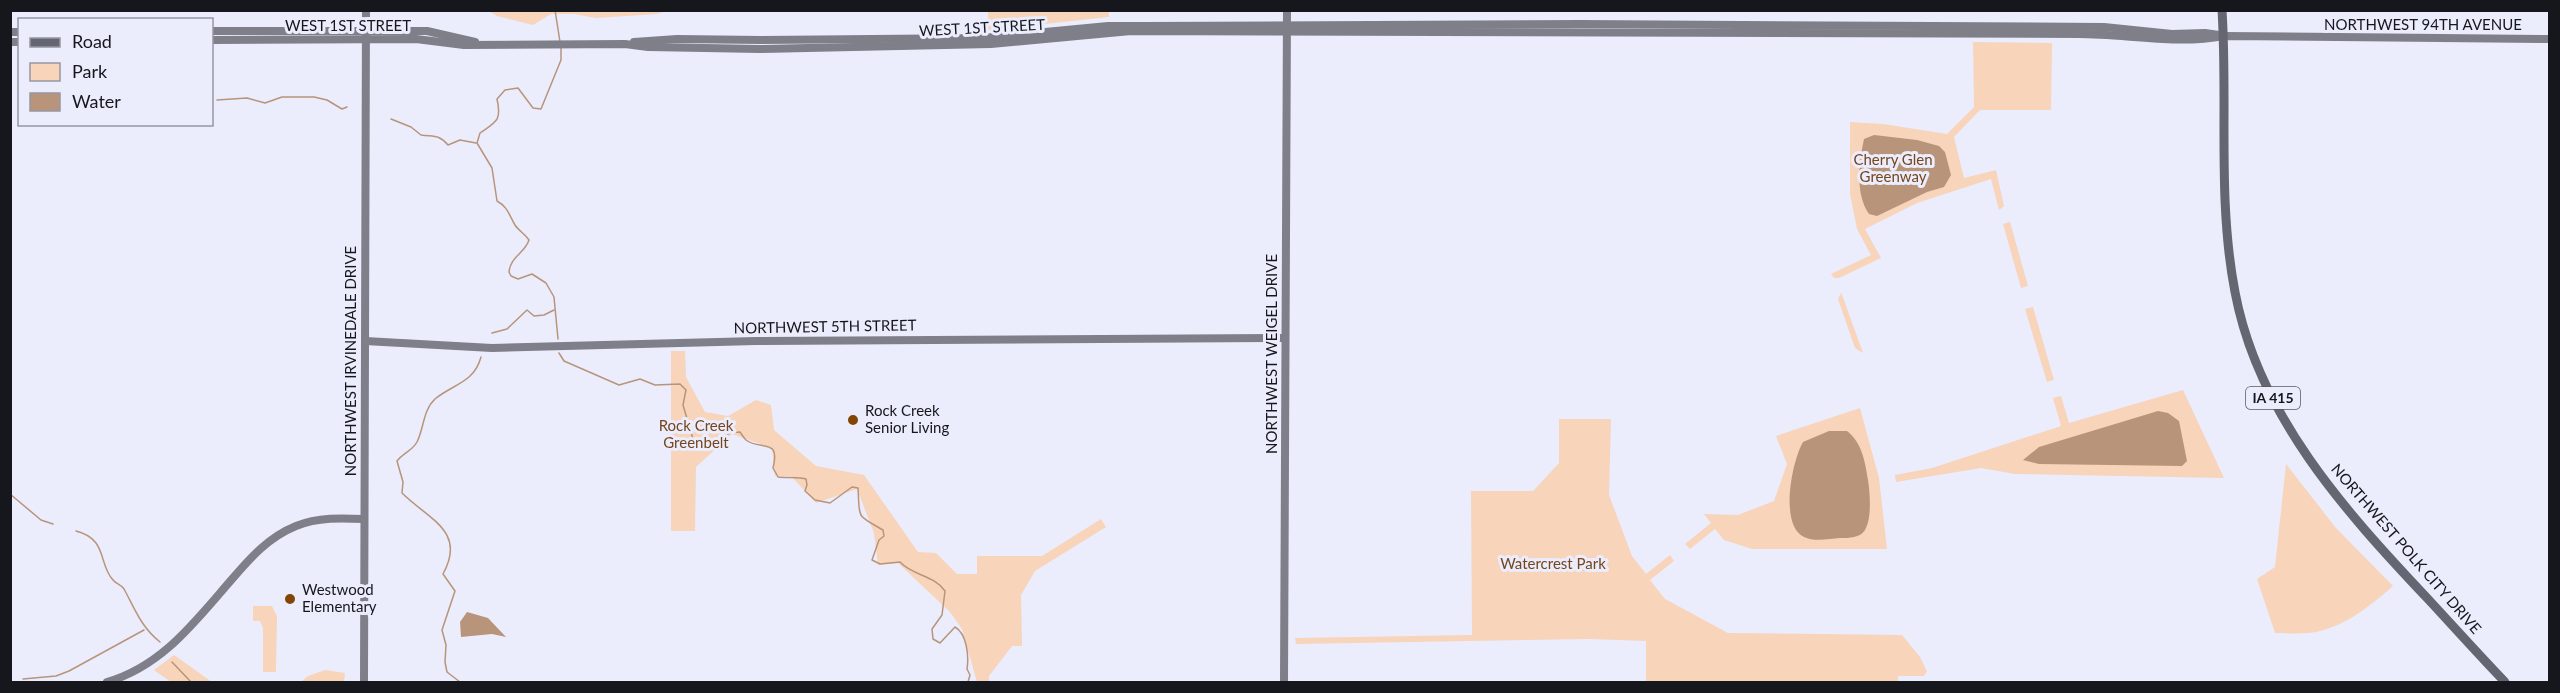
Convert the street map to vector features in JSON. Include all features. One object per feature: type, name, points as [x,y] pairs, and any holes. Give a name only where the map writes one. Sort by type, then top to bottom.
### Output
[{"type":"main road","name":"NORTHWEST IRVINEDALE DRIVE","points":[[364,682],[366,10]]},
{"type":"main road","name":"NORTHWEST WEIGEL DRIVE","points":[[1284,682],[1287,10]]},
{"type":"main road","name":"NORTHWEST POLK CITY DRIVE","points":[[2222,10],[2224,183],[2230,258],[2242,321],[2264,380],[2280,412],[2318,471],[2401,571],[2505,682]]},
{"type":"main road","name":"WEST 1ST STREET","points":[[213,40],[416,39],[454,45],[625,44],[648,47],[760,49],[998,44],[1119,31],[1287,29],[2097,34],[2173,40],[2224,36]]},
{"type":"main road","name":"WEST 1ST STREET","points":[[213,31],[427,31],[484,45]]},
{"type":"main road","name":"NORTHWEST 94TH AVENUE","points":[[2224,36],[2550,39]]},
{"type":"main road","name":"NORTHWEST 5TH STREET","points":[[365,341],[492,348],[763,341],[1285,338]]},
{"type":"main road","points":[[107,682],[144,666],[168,649],[254,554],[273,538],[293,527],[314,521],[364,519]]},
{"type":"green space","points":[[489,11],[667,11],[657,14],[596,18],[574,14],[551,14],[533,25],[497,16]]},
{"type":"green space","points":[[988,11],[1109,11],[1109,17],[988,30]]},
{"type":"green space","name":"Cherry Glen Greenway","points":[[1973,42],[2052,43],[2051,110],[1980,110],[1954,137],[1964,178],[1996,170],[2004,206],[1999,210],[1991,179],[1917,203],[1865,229],[1881,258],[1839,278],[1834,278],[1831,274],[1871,255],[1857,229],[1850,194],[1850,122],[1883,124],[1947,134],[1974,107]]},
{"type":"green space","points":[[2010,222],[2028,286],[2021,288],[2003,224]]},
{"type":"green space","points":[[1841,292],[1863,353],[1855,348],[1838,299]]},
{"type":"green space","points":[[2033,307],[2054,380],[2047,382],[2025,309]]},
{"type":"green space","name":"Rock Creek Greenbelt","points":[[671,351],[685,351],[686,377],[705,412],[728,416],[756,400],[771,405],[774,430],[816,466],[864,475],[918,552],[936,553],[957,574],[977,574],[977,556],[1042,556],[1101,519],[1106,527],[1035,571],[1021,595],[1022,646],[1012,646],[989,676],[989,682],[977,682],[962,629],[950,612],[898,563],[878,565],[874,533],[857,489],[816,503],[791,476],[775,476],[772,448],[732,434],[696,467],[695,531],[671,531]]},
{"type":"green space","points":[[2183,390],[2224,478],[2015,474],[1981,468],[1896,482],[1895,475],[1932,468],[2061,426],[2053,398],[2061,396],[2069,423]]},
{"type":"green space","points":[[1860,408],[1879,478],[1887,549],[1752,549],[1724,540],[1715,529],[1690,549],[1685,544],[1711,523],[1704,514],[1738,515],[1774,501],[1787,464],[1776,436]]},
{"type":"green space","name":"Watercrest Park","points":[[1559,419],[1611,419],[1609,495],[1632,556],[1646,574],[1670,555],[1674,561],[1650,580],[1665,599],[1728,633],[1902,635],[1920,657],[1927,671],[1924,676],[1898,676],[1898,682],[1646,682],[1646,641],[1590,639],[1296,644],[1295,638],[1472,635],[1471,491],[1533,491],[1559,463]]},
{"type":"green space","points":[[2286,464],[2336,528],[2393,586],[2354,616],[2320,631],[2275,633],[2257,579],[2275,567]]},
{"type":"green space","points":[[253,606],[272,606],[277,616],[276,672],[263,672],[263,628],[260,621],[253,621]]},
{"type":"green space","points":[[174,655],[212,682],[171,682],[154,670]]},
{"type":"green space","points":[[325,670],[345,673],[344,682],[301,682],[308,676]]},
{"type":"water","points":[[1874,135],[1917,140],[1939,146],[1945,152],[1951,175],[1944,187],[1927,192],[1877,216],[1869,214],[1860,188],[1860,168],[1864,139]]},
{"type":"water","points":[[2158,411],[2168,413],[2179,421],[2187,461],[2182,466],[2039,464],[2023,460],[2039,447]]},
{"type":"water","points":[[1829,431],[1847,431],[1859,447],[1869,485],[1869,519],[1863,533],[1857,536],[1812,539],[1804,537],[1796,530],[1792,520],[1790,492],[1792,477],[1803,442]]},
{"type":"water","points":[[467,612],[488,618],[506,637],[492,634],[461,637],[460,622]]},
{"type":"waterway","points":[[555,10],[560,42]]},
{"type":"waterway","points":[[558,339],[554,297],[546,283],[532,274],[518,279],[511,276],[509,272],[512,262],[529,240],[515,225],[506,209],[497,201],[492,168],[477,143],[480,133],[498,117],[497,99],[505,90],[518,88],[533,108],[541,109],[561,60],[561,47]]},
{"type":"waterway","points":[[217,100],[247,98],[265,103],[282,97],[314,97],[327,100],[342,109],[347,107]]},
{"type":"waterway","points":[[391,119],[411,127],[421,135],[439,138],[448,145],[460,140],[476,143]]},
{"type":"waterway","points":[[492,333],[507,329],[527,310],[534,316],[544,315],[554,310]]},
{"type":"waterway","points":[[559,353],[564,361],[619,385],[640,379],[655,385],[680,384],[686,390],[683,405],[693,439],[722,442],[729,433],[740,432],[746,440],[772,448],[775,458],[773,468],[778,477],[806,479],[805,491],[815,500],[830,503],[852,487],[858,488],[861,515],[883,530],[884,536],[879,540],[872,560],[880,564],[900,562],[905,567],[935,582],[945,591],[942,615],[932,629],[933,639],[940,643],[955,627],[959,630],[966,646],[967,669],[970,675],[968,682]]},
{"type":"waterway","points":[[460,682],[447,672],[446,645],[442,630],[455,591],[443,574],[449,559],[450,547],[447,536],[433,519],[402,493],[403,482],[397,461],[417,442],[431,403],[468,378],[478,366],[481,357]]},
{"type":"waterway","points":[[10,494],[41,520],[53,524]]},
{"type":"waterway","points":[[76,531],[86,535],[98,546],[108,574],[123,587],[143,624],[160,642]]},
{"type":"waterway","points":[[23,679],[56,676],[69,671],[144,630]]},
{"type":"waterway","points":[[172,662],[191,682]]},
{"type":"place","name":"Rock Creek Senior Living","points":[[853,420]]},
{"type":"place","name":"Westwood Elementary","points":[[290,599]]}]
